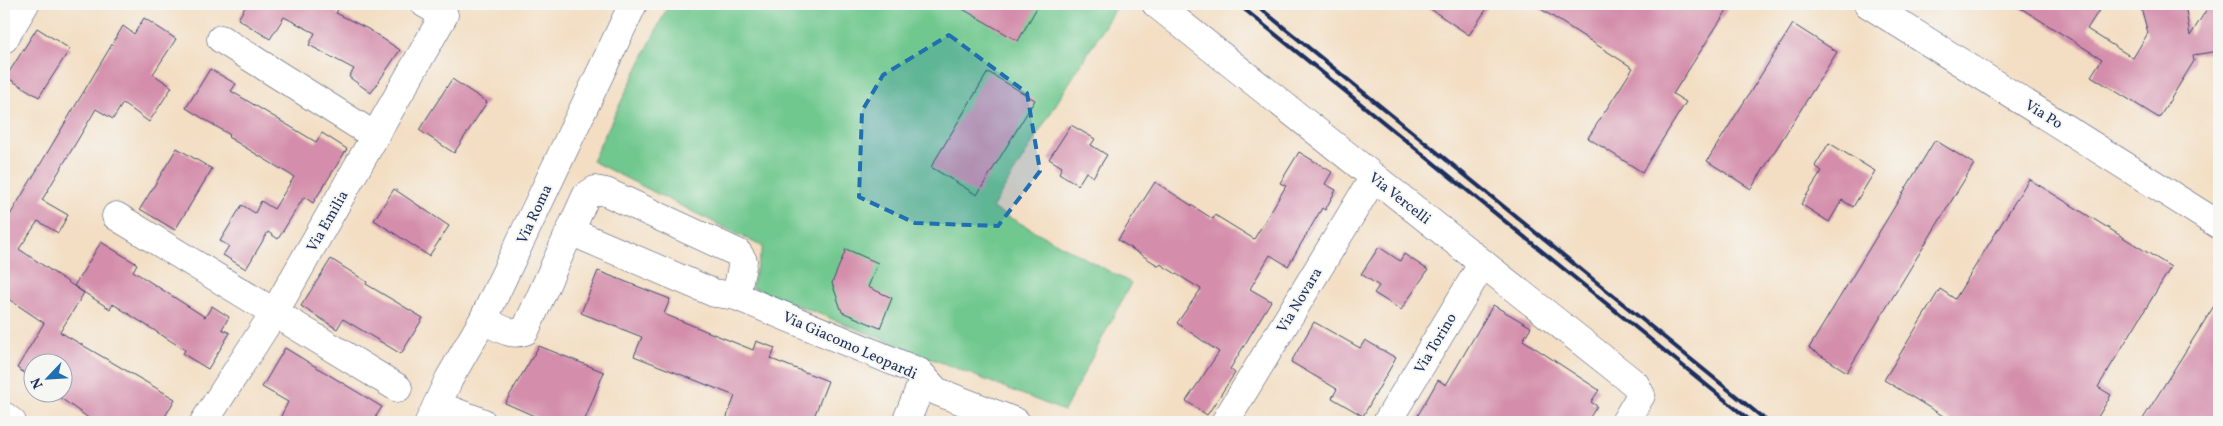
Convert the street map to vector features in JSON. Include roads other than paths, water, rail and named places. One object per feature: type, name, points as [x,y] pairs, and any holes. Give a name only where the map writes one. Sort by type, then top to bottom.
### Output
[{"type":"street","points":[[4,39],[25,4]]},
{"type":"street","name":"Via Roma","points":[[433,413],[483,320],[633,4]]},
{"type":"street","name":"Via Vercelli","points":[[1156,4],[1635,384],[1641,395],[1625,422]]},
{"type":"street","name":"Via Po","points":[[1868,4],[2219,225]]},
{"type":"street","name":"Via Emilia","points":[[204,422],[274,313],[375,136],[434,10]]},
{"type":"street","points":[[221,39],[375,136]]},
{"type":"street","name":"Via Novara","points":[[1225,422],[1374,177]]},
{"type":"street","points":[[483,320],[517,334],[525,330],[586,196],[595,190],[606,192],[738,253],[743,261],[736,296]]},
{"type":"street","points":[[116,216],[398,388]]},
{"type":"street","name":"Via Giacomo Leopardi","points":[[568,235],[579,235],[714,293],[736,296],[919,372],[936,391],[1016,422]]},
{"type":"street","name":"Via Torino","points":[[1387,422],[1483,264]]},
{"type":"street","points":[[906,422],[924,378]]},
{"type":"street","points":[[433,413],[482,422]]},
{"type":"street","points":[[4,416],[12,422]]},
{"type":"railway","points":[[1238,4],[1752,422]]},
{"type":"railway","points":[[1255,4],[1768,422]]}]
